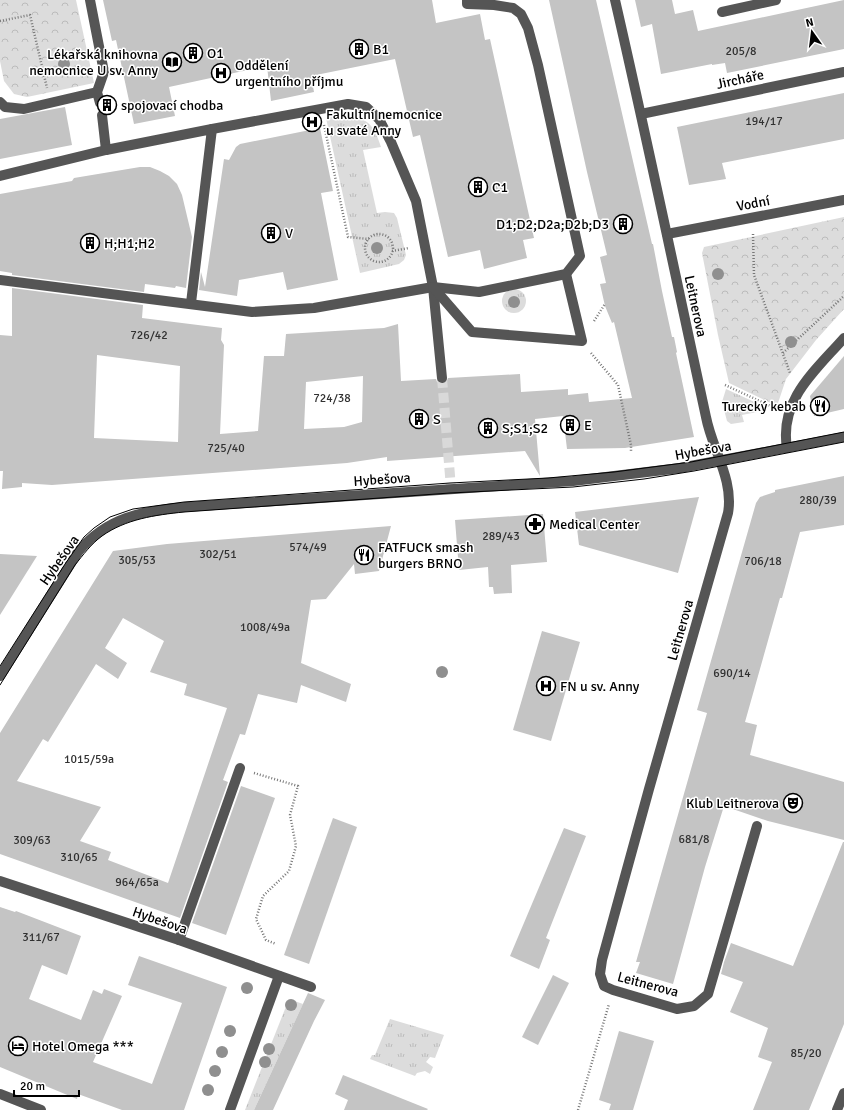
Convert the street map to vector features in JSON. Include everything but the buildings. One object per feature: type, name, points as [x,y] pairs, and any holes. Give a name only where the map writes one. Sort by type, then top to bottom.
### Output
[{"type":"street","points":[[90,0],[104,72],[97,92],[100,103]]},
{"type":"street","points":[[0,280],[191,303],[252,312],[314,308],[433,287],[479,292],[566,274],[580,256],[538,65],[528,28],[521,14],[513,8],[494,5],[467,4],[466,0]]},
{"type":"street","name":"Leitnerova","points":[[615,0],[641,114],[707,424],[720,461],[730,500],[728,513],[602,960],[600,974],[604,986],[677,1009],[694,1006],[708,994],[757,826]]},
{"type":"street","points":[[722,12],[776,0]]},
{"type":"street","name":"Jircháře","points":[[641,114],[844,72]]},
{"type":"street","points":[[0,102],[5,107],[24,109],[97,92]]},
{"type":"street","points":[[0,176],[106,150],[321,108],[348,104],[366,107],[379,119],[391,142],[416,201],[433,287],[442,378]]},
{"type":"street","points":[[102,115],[106,150]]},
{"type":"street","points":[[191,303],[212,129]]},
{"type":"street","name":"Vodní","points":[[667,234],[844,200]]},
{"type":"street","points":[[433,287],[472,332],[582,341],[566,274]]},
{"type":"street","points":[[787,448],[785,434],[786,422],[796,396],[804,383],[844,338]]},
{"type":"street","name":"Hybešova","points":[[0,676],[78,552],[87,542],[108,526],[130,516],[158,510],[185,507],[573,481],[657,472],[844,437]]},
{"type":"street","points":[[178,940],[240,768]]},
{"type":"street","name":"Hybešova","points":[[0,881],[178,940],[310,987]]},
{"type":"street","points":[[230,1110],[279,976]]},
{"type":"street","points":[[837,1110],[844,1093]]},
{"type":"street","points":[[0,1094],[41,1110]]},
{"type":"path","points":[[0,21],[30,15],[51,102]]},
{"type":"path","points":[[321,108],[348,237],[369,239],[372,236],[382,235],[389,239],[392,247],[390,256],[384,261],[374,261],[367,256],[365,247],[369,239]]},
{"type":"path","points":[[753,235],[754,275],[790,373]]},
{"type":"path","points":[[783,353],[844,296]]},
{"type":"path","points":[[582,341],[618,385],[631,444],[631,451]]},
{"type":"path","points":[[725,385],[776,408]]},
{"type":"path","points":[[240,768],[298,786],[290,815],[296,846],[289,871],[263,896],[256,919],[266,940],[276,944]]},
{"type":"path","points":[[578,1110],[613,990]]},
{"type":"green space","points":[[0,0],[76,0],[94,83],[27,97],[14,94],[4,81],[0,61]]},
{"type":"green space","points":[[346,115],[370,124],[376,133],[381,147],[363,150],[377,213],[394,213],[397,218],[406,255],[404,260],[399,264],[360,273],[326,118]]},
{"type":"green space","points":[[844,217],[844,309],[816,340],[786,379],[777,406],[729,383],[702,253],[704,247]]},
{"type":"green space","points":[[514,289],[522,293],[526,301],[522,309],[514,313],[506,309],[502,301],[506,293]]},
{"type":"green space","points":[[726,389],[761,405],[756,407],[757,412],[742,415],[744,422],[731,424],[727,421],[722,402]]},
{"type":"green space","points":[[289,999],[303,1004],[254,1110],[245,1110]]},
{"type":"green space","points":[[390,1019],[444,1035],[435,1058],[430,1057],[426,1062],[433,1067],[430,1074],[425,1071],[417,1073],[415,1076],[370,1059],[372,1055],[375,1055]]},
{"type":"tunnel","points":[[442,378],[451,488]]},
{"type":"tram line","points":[[0,666],[84,537],[110,517],[133,509],[184,502],[450,483],[548,478],[614,472],[691,462],[844,432]]},
{"type":"tram line","points":[[0,685],[75,565],[84,554],[98,539],[111,530],[141,519],[184,512],[450,493],[573,487],[644,479],[694,471],[844,442]]},
{"type":"place","name":"B1","points":[[359,49]]},
{"type":"place","name":"O1","points":[[193,53]]},
{"type":"place","name":"Lékařská knihovna nemocnice U sv. Anny","points":[[172,62]]},
{"type":"place","name":"Oddělení urgentního příjmu","points":[[221,73]]},
{"type":"place","name":"spojovací chodba","points":[[107,105]]},
{"type":"place","name":"Fakultní nemocnice u svaté Anny","points":[[312,122]]},
{"type":"place","name":"C1","points":[[478,187]]},
{"type":"place","name":"D1;D2;D2a;D2b;D3","points":[[623,224]]},
{"type":"place","name":"V","points":[[271,233]]},
{"type":"place","name":"H;H1;H2","points":[[90,243]]},
{"type":"place","name":"Turecký kebab","points":[[820,406]]},
{"type":"place","name":"S","points":[[419,419]]},
{"type":"place","name":"E","points":[[570,425]]},
{"type":"place","name":"S;S1;S2","points":[[488,428]]},
{"type":"place","name":"Medical Center","points":[[535,524]]},
{"type":"place","name":"FATFUCK smash burgers BRNO","points":[[364,555]]},
{"type":"place","name":"FN u sv. Anny","points":[[546,686]]},
{"type":"place","name":"Klub Leitnerova","points":[[793,803]]},
{"type":"place","name":"Hotel Omega ***","points":[[18,1046]]}]
